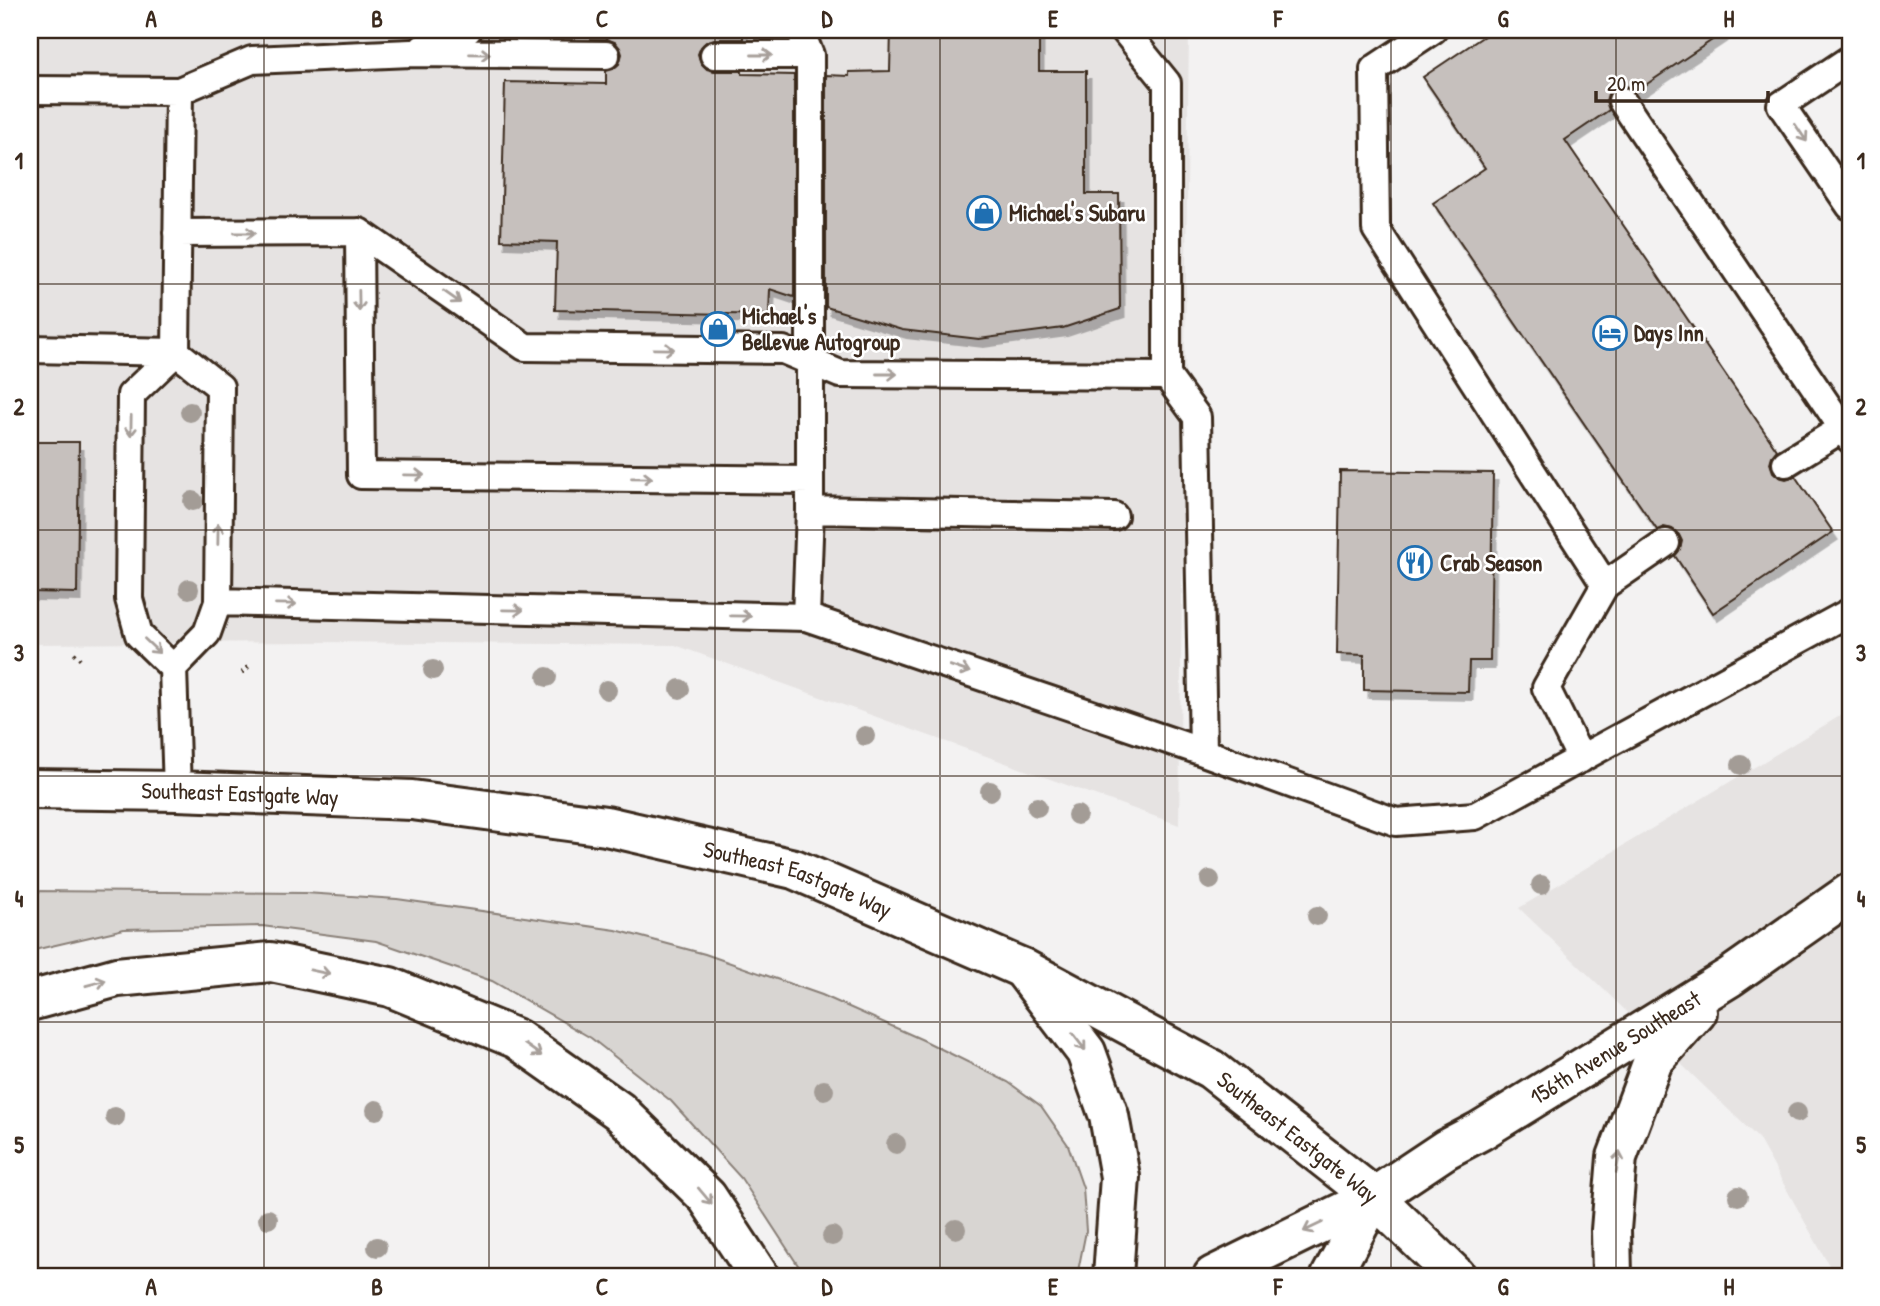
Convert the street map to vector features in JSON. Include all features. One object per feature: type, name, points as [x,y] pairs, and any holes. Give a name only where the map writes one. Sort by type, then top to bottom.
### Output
[{"type":"main road","name":"Southeast Eastgate Way","points":[[30,789],[177,790],[412,800],[606,826],[794,869],[1022,968],[1211,1069],[1374,1196],[1457,1276]]},
{"type":"main road","name":"156th Avenue Southeast","points":[[1213,1276],[1374,1196],[1446,1149],[1492,1124],[1730,977],[1850,893]]},
{"type":"main road","points":[[30,1001],[117,977],[271,962],[390,987],[517,1039],[619,1111],[707,1196],[759,1276]]},
{"type":"main road","points":[[1022,968],[1086,1052],[1109,1116],[1121,1177],[1113,1276]]},
{"type":"main road","points":[[1612,1276],[1611,1230],[1617,1157],[1653,1060],[1730,977]]},
{"type":"main road","points":[[1331,1276],[1374,1196]]},
{"type":"lane","points":[[30,90],[178,91],[252,60],[411,41],[468,30]]},
{"type":"lane","points":[[800,30],[810,55],[810,510],[806,617]]},
{"type":"lane","points":[[1124,30],[1167,83],[1167,376],[1197,417],[1203,751]]},
{"type":"lane","points":[[1433,30],[1374,69],[1376,229],[1605,585]]},
{"type":"lane","points":[[411,41],[606,55]]},
{"type":"lane","points":[[715,55],[810,55]]},
{"type":"lane","points":[[1850,59],[1781,105],[1850,206]]},
{"type":"lane","points":[[177,790],[173,668],[139,635],[129,599],[129,572],[131,395],[176,352],[178,91]]},
{"type":"lane","points":[[1622,101],[1847,434],[1786,463]]},
{"type":"lane","points":[[177,233],[359,232],[525,347],[783,350],[840,374],[1167,376]]},
{"type":"lane","points":[[359,232],[361,475],[810,480]]},
{"type":"lane","points":[[30,349],[176,352],[220,387],[218,602],[207,633],[173,668]]},
{"type":"lane","points":[[810,510],[1114,516]]},
{"type":"lane","points":[[1581,759],[1546,688],[1605,585],[1666,543]]},
{"type":"lane","points":[[218,602],[806,617],[1203,751],[1396,822],[1475,816],[1850,612]]},
{"type":"path","points":[[74,653],[83,662]]},
{"type":"path","points":[[242,673],[251,664]]},
{"type":"shaded area","name":"Michael's Bellevue Autogroup","points":[[30,30],[1189,30],[1179,825],[675,645],[316,642],[30,644]]},
{"type":"shaded area","points":[[1850,710],[1850,1276],[1835,1276],[1758,1138],[1519,908]]},
{"type":"shaded area","points":[[30,891],[305,893],[397,899],[616,930],[705,954],[822,995],[1008,1082],[1041,1106],[1068,1145],[1083,1188],[1086,1231],[1077,1276],[805,1276],[741,1178],[671,1101],[591,1038],[492,981],[376,941],[262,926],[124,929],[30,951]]},
{"type":"building","points":[[606,30],[743,30],[743,39],[714,39],[706,42],[698,54],[701,63],[714,71],[794,75],[794,297],[770,289],[769,315],[555,310],[557,242],[501,240],[505,82],[606,84],[606,71],[619,64],[622,54],[615,42],[606,39]]},
{"type":"building","name":"Michael's Subaru","points":[[891,30],[1039,30],[1039,71],[1086,71],[1086,194],[1119,194],[1120,309],[1063,328],[979,339],[902,330],[826,307],[826,75],[849,76],[849,72],[890,71]]},
{"type":"building","name":"Days Inn","points":[[1493,30],[1727,30],[1635,92],[1622,85],[1613,88],[1606,101],[1609,110],[1565,140],[1777,450],[1770,463],[1773,472],[1786,479],[1795,476],[1833,532],[1713,613],[1675,556],[1682,541],[1679,535],[1664,527],[1657,530],[1433,203],[1485,168],[1423,77]]},
{"type":"building","points":[[30,442],[79,442],[77,593],[30,592]]},
{"type":"building","name":"Crab Season","points":[[1340,471],[1493,473],[1490,661],[1469,661],[1468,692],[1364,690],[1364,655],[1337,654]]},
{"type":"place","name":"Michael's Subaru","points":[[984,213]]},
{"type":"place","name":"Michael's Bellevue Autogroup","points":[[718,329]]},
{"type":"place","name":"Days Inn","points":[[1610,333]]},
{"type":"place","name":"Crab Season","points":[[1415,563]]}]
